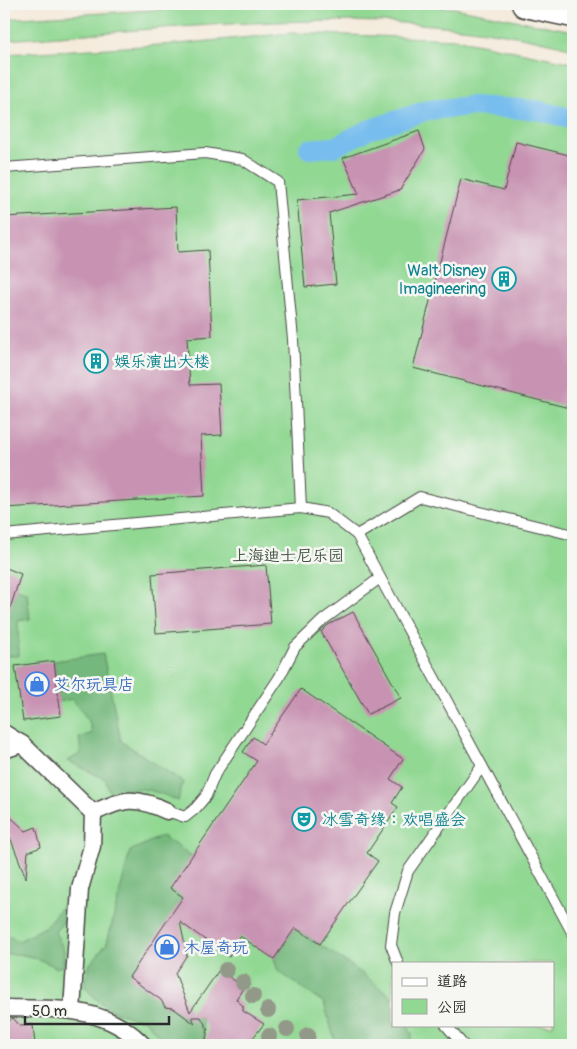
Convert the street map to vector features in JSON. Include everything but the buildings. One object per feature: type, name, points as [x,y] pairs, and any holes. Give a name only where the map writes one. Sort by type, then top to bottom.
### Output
[{"type":"street","points":[[525,4],[573,14]]},
{"type":"street","points":[[4,734],[22,744],[94,813],[92,846],[80,889],[72,1010]]},
{"type":"street","points":[[4,750],[22,744]]},
{"type":"street","points":[[94,813],[123,800],[137,799],[166,811]]},
{"type":"street","points":[[4,1008],[72,1010],[102,1018],[132,1034],[143,1045]]},
{"type":"lane","points":[[4,168],[205,153],[242,159],[278,182],[293,338],[301,508]]},
{"type":"lane","points":[[356,535],[420,497],[573,535]]},
{"type":"lane","points":[[4,535],[301,508],[328,513],[356,535],[573,934]]},
{"type":"lane","points":[[166,811],[185,817],[195,810],[206,796],[215,774],[279,678],[295,647],[323,620],[380,578]]},
{"type":"lane","points":[[398,962],[391,945],[395,913],[408,871],[482,766]]},
{"type":"lane","points":[[447,1026],[463,1045]]},
{"type":"green space","points":[[251,4],[403,4],[454,8],[573,31],[573,49],[504,34],[434,25],[362,21],[217,25],[4,40],[4,19]]},
{"type":"green space","name":"上海迪士尼乐园","points":[[292,33],[456,39],[573,63],[573,1045],[4,1045],[4,54],[178,44]]},
{"type":"green space","points":[[16,589],[27,592],[30,619],[18,621],[19,656],[4,656],[4,595],[13,598]]},
{"type":"green space","points":[[103,654],[121,741],[183,782],[178,801],[153,791],[136,789],[127,789],[111,796],[105,779],[68,761],[81,753],[79,738],[92,733],[89,721],[72,699],[59,702],[54,661]]},
{"type":"green space","points":[[162,836],[192,856],[162,1001],[165,1007],[173,1008],[184,1017],[201,1017],[205,1044],[223,1041],[231,1045],[177,1045],[164,1042],[145,1020],[118,1013],[103,1005],[84,985],[90,964],[107,943],[130,851]]},
{"type":"green space","points":[[63,905],[67,918],[55,932],[64,950],[64,965],[57,968],[31,957],[18,954],[4,954],[4,933],[19,941],[45,927]]},
{"type":"green space","points":[[295,928],[352,966],[390,995],[392,999],[392,1026],[408,1026],[412,1034],[411,1045],[336,1045],[324,1003],[278,971],[274,959]]},
{"type":"waterway","points":[[309,149],[334,147],[368,130],[428,110],[472,106],[536,110],[573,119]]},
{"type":"place","name":"Walt Disney Imagineering","points":[[504,279]]},
{"type":"place","name":"娱乐演出大楼","points":[[96,361]]},
{"type":"place","name":"艾尔玩具店","points":[[37,684]]},
{"type":"place","name":"冰雪奇缘：欢唱盛会","points":[[304,819]]},
{"type":"place","name":"木屋奇玩","points":[[167,947]]}]
